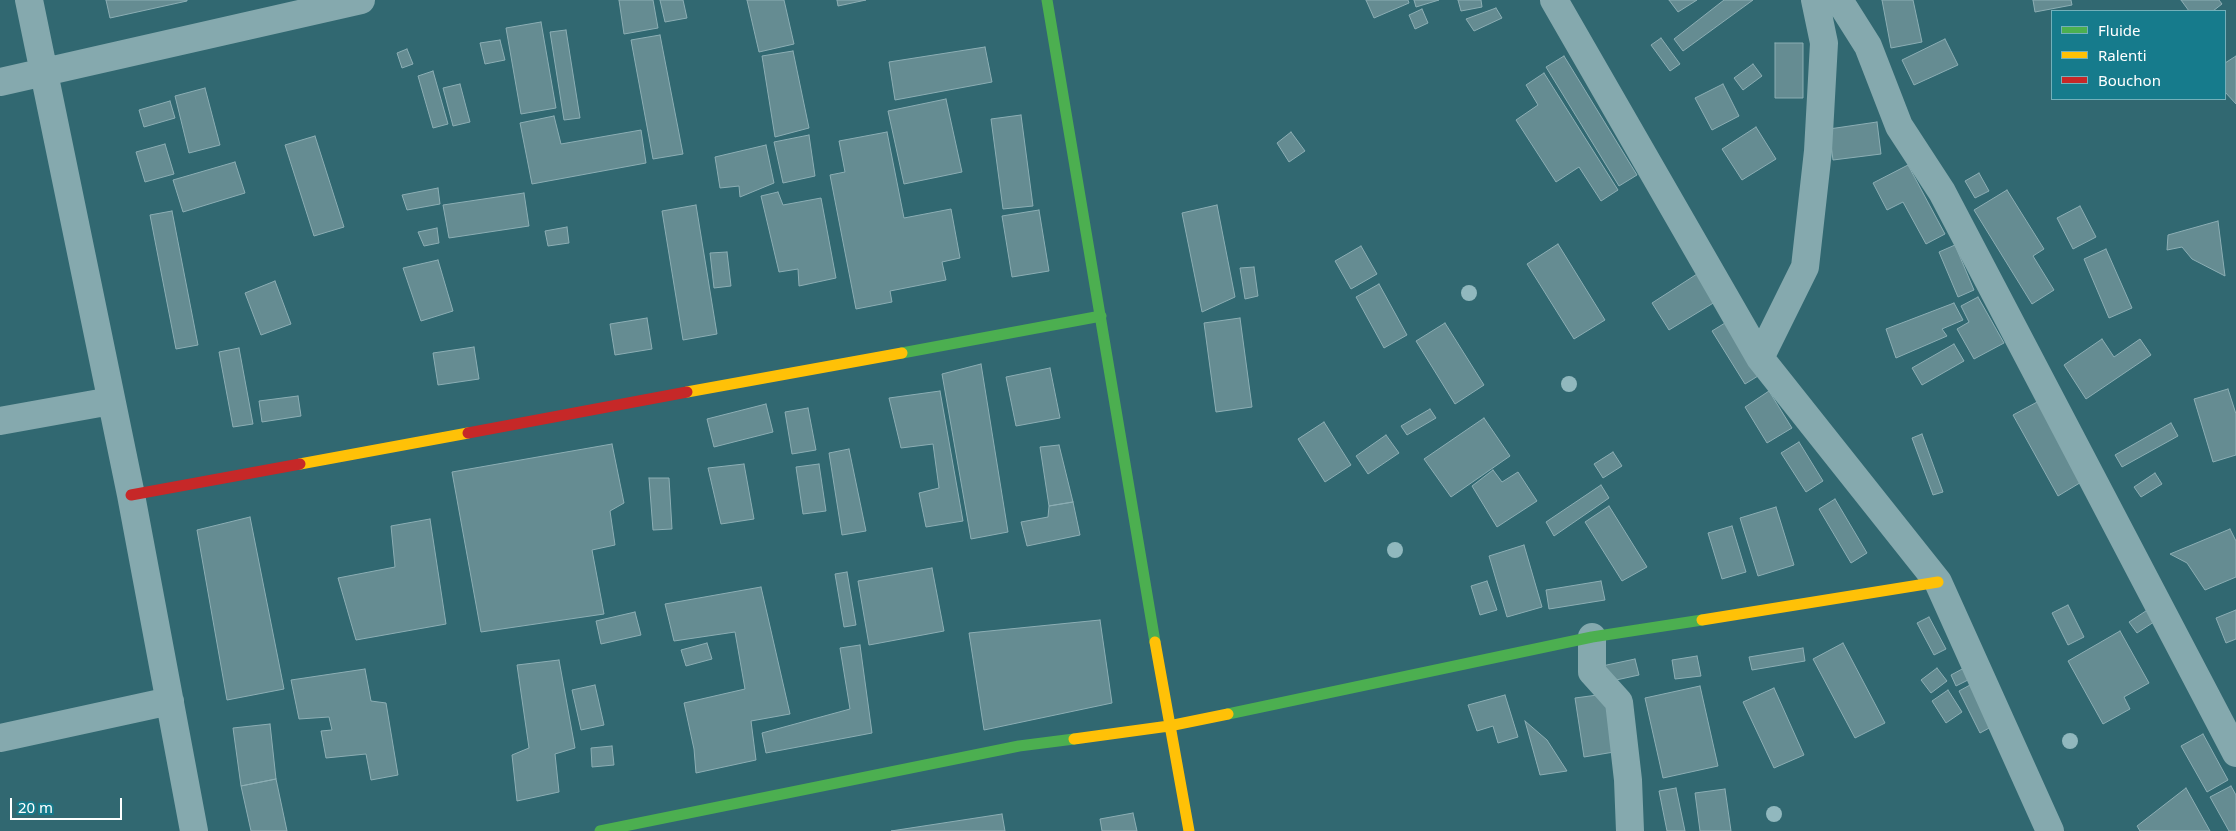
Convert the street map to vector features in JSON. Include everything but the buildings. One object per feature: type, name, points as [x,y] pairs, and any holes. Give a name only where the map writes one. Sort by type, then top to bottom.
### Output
[{"type":"street","points":[[29,0],[131,495],[194,831]]},
{"type":"street","points":[[0,82],[361,0]]},
{"type":"street","points":[[1047,0],[1169,726],[1189,831]]},
{"type":"street","points":[[1554,0],[1760,358],[1938,582],[2050,831]]},
{"type":"street","points":[[1760,358],[1805,267],[1818,151],[1824,43],[1816,0]]},
{"type":"street","points":[[1839,0],[1868,46],[1899,126],[1942,192],[2236,753]]},
{"type":"street","points":[[131,495],[1101,316]]},
{"type":"street","points":[[0,421],[111,401]]},
{"type":"street","points":[[600,831],[1019,746],[1169,726],[1592,637],[1938,582]]},
{"type":"street","points":[[1592,637],[1592,672],[1619,702],[1628,780],[1630,831]]},
{"type":"street","points":[[0,738],[170,701]]},
{"type":"traffic: fast","points":[[1047,0],[1155,642]]},
{"type":"traffic: fast","points":[[902,353],[1101,316]]},
{"type":"traffic: fast","points":[[1228,714],[1592,637],[1702,620]]},
{"type":"traffic: fast","points":[[600,831],[1019,746],[1074,739]]},
{"type":"traffic: slow","points":[[687,392],[902,353]]},
{"type":"traffic: slow","points":[[300,464],[468,433]]},
{"type":"traffic: slow","points":[[1702,620],[1938,582]]},
{"type":"traffic: slow","points":[[1155,642],[1189,831]]},
{"type":"traffic: slow","points":[[1074,739],[1169,726],[1228,714]]},
{"type":"traffic: jam","points":[[468,433],[687,392]]},
{"type":"traffic: jam","points":[[131,495],[300,464]]}]
